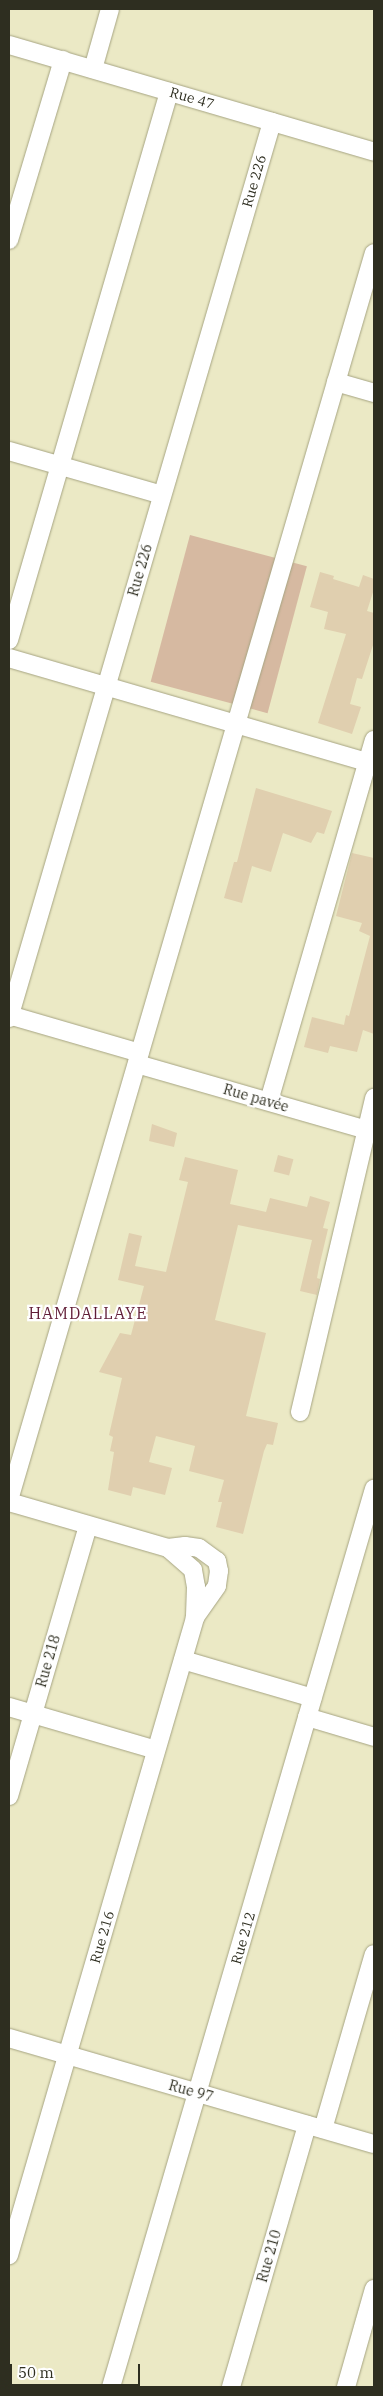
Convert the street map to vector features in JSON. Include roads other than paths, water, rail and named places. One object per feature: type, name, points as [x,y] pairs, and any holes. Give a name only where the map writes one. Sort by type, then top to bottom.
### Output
[{"type":"street","points":[[93,69],[110,9]]},
{"type":"street","name":"Rue 47","points":[[9,45],[374,152]]},
{"type":"street","points":[[9,240],[62,60]]},
{"type":"street","points":[[9,640],[169,92]]},
{"type":"street","name":"Rue 226","points":[[9,1016],[272,122]]},
{"type":"street","points":[[195,1618],[217,1586],[220,1571],[216,1561],[199,1548],[185,1546],[168,1548],[88,1526],[9,1501],[374,253]]},
{"type":"street","points":[[336,382],[374,393]]},
{"type":"street","points":[[9,451],[162,495]]},
{"type":"street","points":[[9,658],[371,763]]},
{"type":"street","points":[[269,1102],[371,763],[374,740]]},
{"type":"street","name":"Rue pavée","points":[[9,1016],[269,1102],[370,1131]]},
{"type":"street","points":[[300,1412],[370,1131],[374,1098]]},
{"type":"street","name":"Rue 212","points":[[111,2387],[374,1489]]},
{"type":"street","name":"Rue 218","points":[[9,1796],[88,1526]]},
{"type":"street","points":[[168,1548],[193,1570],[196,1579],[195,1618]]},
{"type":"street","name":"Rue 216","points":[[9,2255],[195,1618]]},
{"type":"street","points":[[183,1660],[313,1698]]},
{"type":"street","points":[[9,1707],[156,1750]]},
{"type":"street","points":[[307,1717],[374,1737]]},
{"type":"street","name":"Rue 210","points":[[230,2387],[374,1954]]},
{"type":"street","name":"Rue 97","points":[[9,2038],[374,2144]]},
{"type":"street","points":[[346,2387],[374,2289]]},
{"type":"district","name":"HAMDALLAYE","points":[[88,1313]]}]
